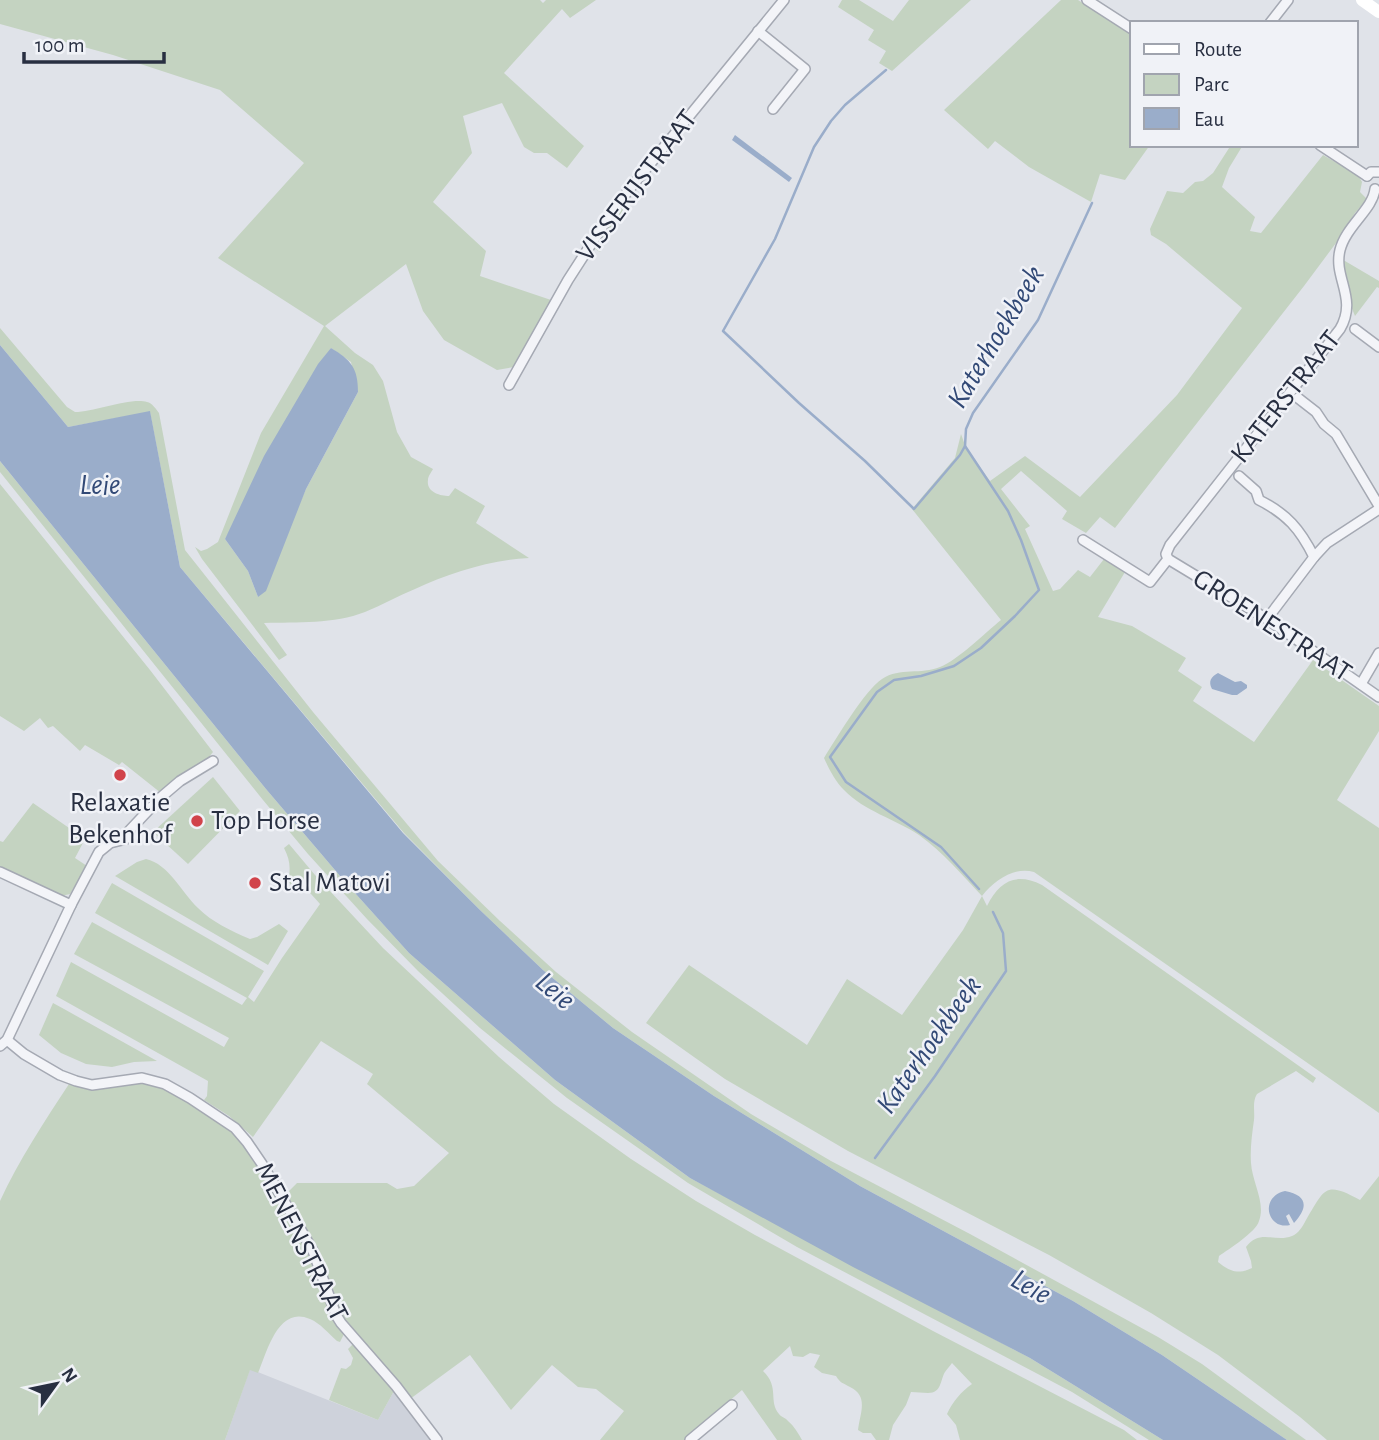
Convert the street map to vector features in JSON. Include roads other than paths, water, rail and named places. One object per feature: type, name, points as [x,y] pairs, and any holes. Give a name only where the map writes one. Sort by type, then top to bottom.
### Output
[{"type":"main road","points":[[1362,0],[1379,12]]},
{"type":"street","name":"VISSERIJSTRAAT","points":[[509,385],[568,280],[615,207],[783,0]]},
{"type":"street","points":[[1087,0],[1130,28]]},
{"type":"street","points":[[1272,21],[1288,0]]},
{"type":"street","points":[[758,31],[805,69],[773,109]]},
{"type":"street","points":[[1323,147],[1367,176]]},
{"type":"street","points":[[1377,188],[1370,188],[1367,176],[1371,172],[1379,173]]},
{"type":"street","name":"KATERSTRAAT","points":[[1083,540],[1150,582],[1167,556],[1170,545],[1344,321],[1347,298],[1339,264],[1341,246],[1348,231],[1375,196],[1377,188]]},
{"type":"street","points":[[1355,329],[1379,347]]},
{"type":"street","points":[[1267,620],[1314,557],[1328,543],[1379,508],[1336,434],[1324,424],[1316,412],[1298,398]]},
{"type":"street","points":[[1239,476],[1256,491],[1259,500],[1270,505],[1296,526],[1314,557]]},
{"type":"street","name":"GROENESTRAAT","points":[[1167,556],[1379,697]]},
{"type":"street","points":[[1361,684],[1379,653]]},
{"type":"street","name":"MENENSTRAAT","points":[[213,761],[160,797],[127,833],[126,839],[110,843],[99,852],[4,1043],[60,1075],[76,1081],[92,1085],[142,1078],[164,1084],[235,1128],[262,1164],[298,1223],[313,1251],[341,1323],[396,1386],[437,1440]]},
{"type":"street","points":[[0,872],[71,905]]},
{"type":"street","points":[[690,1440],[732,1405]]},
{"type":"water","points":[[735,135],[792,178],[789,182],[732,140]]},
{"type":"water","name":"Leie","points":[[0,345],[68,427],[150,411],[180,567],[403,833],[543,970],[613,1028],[714,1096],[860,1186],[1073,1301],[1162,1355],[1287,1440],[1163,1440],[1030,1358],[853,1267],[690,1178],[555,1080],[409,953],[346,883],[266,789],[0,461]]},
{"type":"water","points":[[331,348],[352,366],[357,377],[358,392],[306,489],[266,591],[258,597],[248,571],[225,539],[264,456],[318,364]]},
{"type":"water","points":[[1218,673],[1235,682],[1241,681],[1247,688],[1237,695],[1212,689],[1211,680]]},
{"type":"water","points":[[1285,1191],[1298,1195],[1304,1207],[1294,1223],[1289,1214],[1286,1216],[1290,1225],[1276,1223],[1269,1212],[1272,1200]]},
{"type":"waterway","points":[[886,70],[845,105],[814,147],[775,239],[723,331],[914,509],[965,446]]},
{"type":"waterway","name":"Katerhoekbeek","points":[[979,889],[941,847],[846,782],[830,757],[877,692],[894,680],[921,676],[954,666],[981,648],[1039,590],[1008,511],[965,446],[966,429],[973,413],[1038,320],[1092,203]]},
{"type":"waterway","name":"Katerhoekbeek","points":[[875,1158],[1006,971],[1003,933],[993,912]]},
{"type":"place","name":"Relaxatie Bekenhof","points":[[120,775]]},
{"type":"place","name":"Top Horse","points":[[197,821]]},
{"type":"place","name":"Stal Matovi","points":[[255,883]]}]
